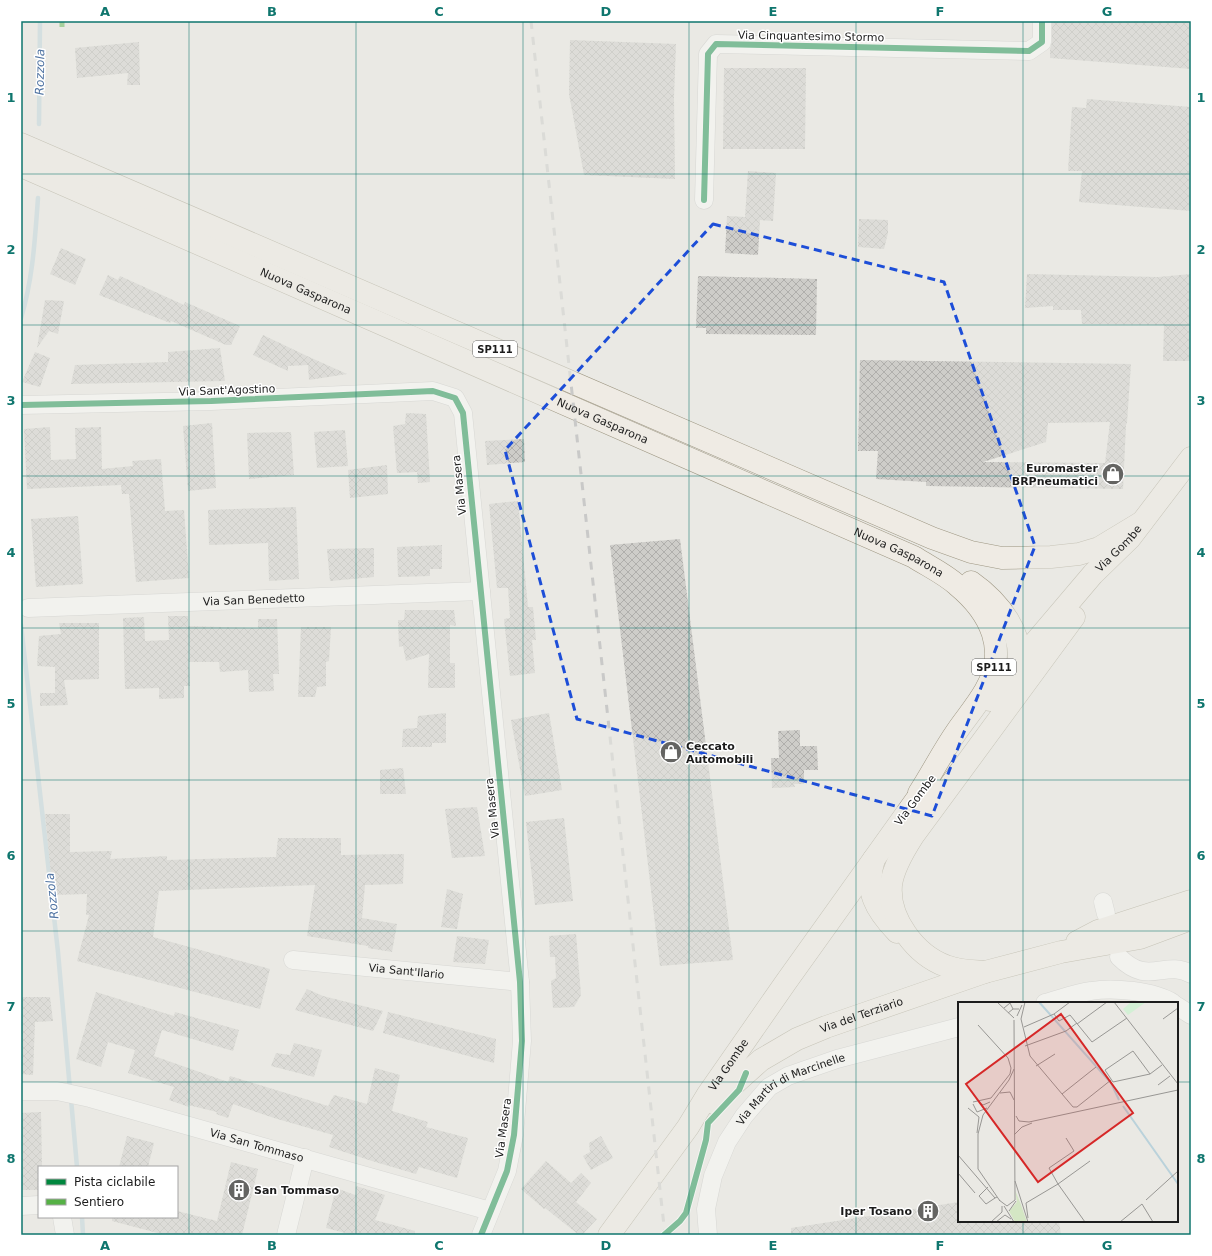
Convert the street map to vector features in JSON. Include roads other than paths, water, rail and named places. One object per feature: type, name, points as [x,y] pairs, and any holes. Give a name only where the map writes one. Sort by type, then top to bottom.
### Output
[{"type":"main road","name":"Nuova Gasparona","points":[[21,144],[925,535],[971,552],[1002,558],[1079,554],[1099,548],[1136,530]]},
{"type":"main road","name":"Nuova Gasparona","points":[[21,166],[914,557],[957,584],[978,605],[991,625],[995,640],[997,658],[985,691],[956,733],[919,793]]},
{"type":"main road","name":"Via Gombe","points":[[609,1235],[688,1127],[717,1082],[919,793],[1020,660],[1093,574],[1136,530],[1191,458]]},
{"type":"main road","points":[[924,954],[899,923],[893,908],[891,886],[893,876],[902,853],[994,725],[1102,580],[1136,530]]},
{"type":"main road","name":"SP111","points":[[914,557],[938,564],[962,576],[982,590],[1000,608],[1010,624],[1015,636],[1020,660]]},
{"type":"main road","points":[[994,725],[1009,693],[1020,660]]},
{"type":"main road","points":[[875,856],[870,878],[871,894],[875,905],[887,922],[906,941],[944,966],[958,970],[985,972]]},
{"type":"main road","name":"Via del Terziario","points":[[1061,952],[1098,931],[1191,901]]},
{"type":"main road","name":"Via del Terziario","points":[[688,1127],[761,1060],[798,1039],[885,1006],[935,991],[985,972],[1061,952],[1140,938],[1191,919]]},
{"type":"street","name":"Via Cinquantesimo Stormo","points":[[704,200],[708,54],[716,44],[1029,51],[1042,42],[1042,21]]},
{"type":"street","name":"Via Sant'Agostino","points":[[21,405],[212,401],[433,391]]},
{"type":"street","name":"Via Masera","points":[[433,391],[455,398],[463,413],[520,982],[522,1041],[514,1135],[507,1171],[481,1235]]},
{"type":"street","name":"Via San Benedetto","points":[[28,608],[481,591]]},
{"type":"street","name":"Via del Terziario","points":[[1140,938],[1191,930]]},
{"type":"street","points":[[1119,957],[1139,971],[1152,972],[1183,969],[1191,974]]},
{"type":"street","name":"Via Sant'Ilario","points":[[293,960],[520,982]]},
{"type":"street","points":[[1050,1002],[1091,991],[1128,991],[1163,997],[1171,1002]]},
{"type":"street","points":[[1178,1007],[1191,1015]]},
{"type":"street","name":"Via Martiri di Marcinelle","points":[[708,1235],[706,1209],[716,1169],[727,1142],[744,1116],[769,1087],[788,1076],[837,1059],[958,1026]]},
{"type":"street","name":"Via San Tommaso","points":[[21,1091],[57,1091],[87,1098],[490,1211]]},
{"type":"street","points":[[286,1235],[305,1158]]},
{"type":"street","points":[[21,1206],[38,1205]]},
{"type":"street","points":[[62,1218],[65,1235]]},
{"type":"waterway","name":"Rozzola","points":[[39,124],[40,21]]},
{"type":"waterway","name":"Rozzola","points":[[21,318],[31,273],[38,198]]},
{"type":"waterway","name":"Rozzola","points":[[21,625],[58,952],[70,1090]]},
{"type":"waterway","name":"Rozzola","points":[[71,1099],[77,1166]]},
{"type":"waterway","name":"Rozzola","points":[[82,1218],[83,1235]]},
{"type":"railway","points":[[531,21],[665,1235]]},
{"type":"place","name":"Euromaster BRPneumatici","points":[[1113,474]]},
{"type":"place","name":"Ceccato Automobili","points":[[671,752]]},
{"type":"place","name":"San Tommaso","points":[[239,1190]]},
{"type":"place","name":"Iper Tosano","points":[[928,1211]]}]
